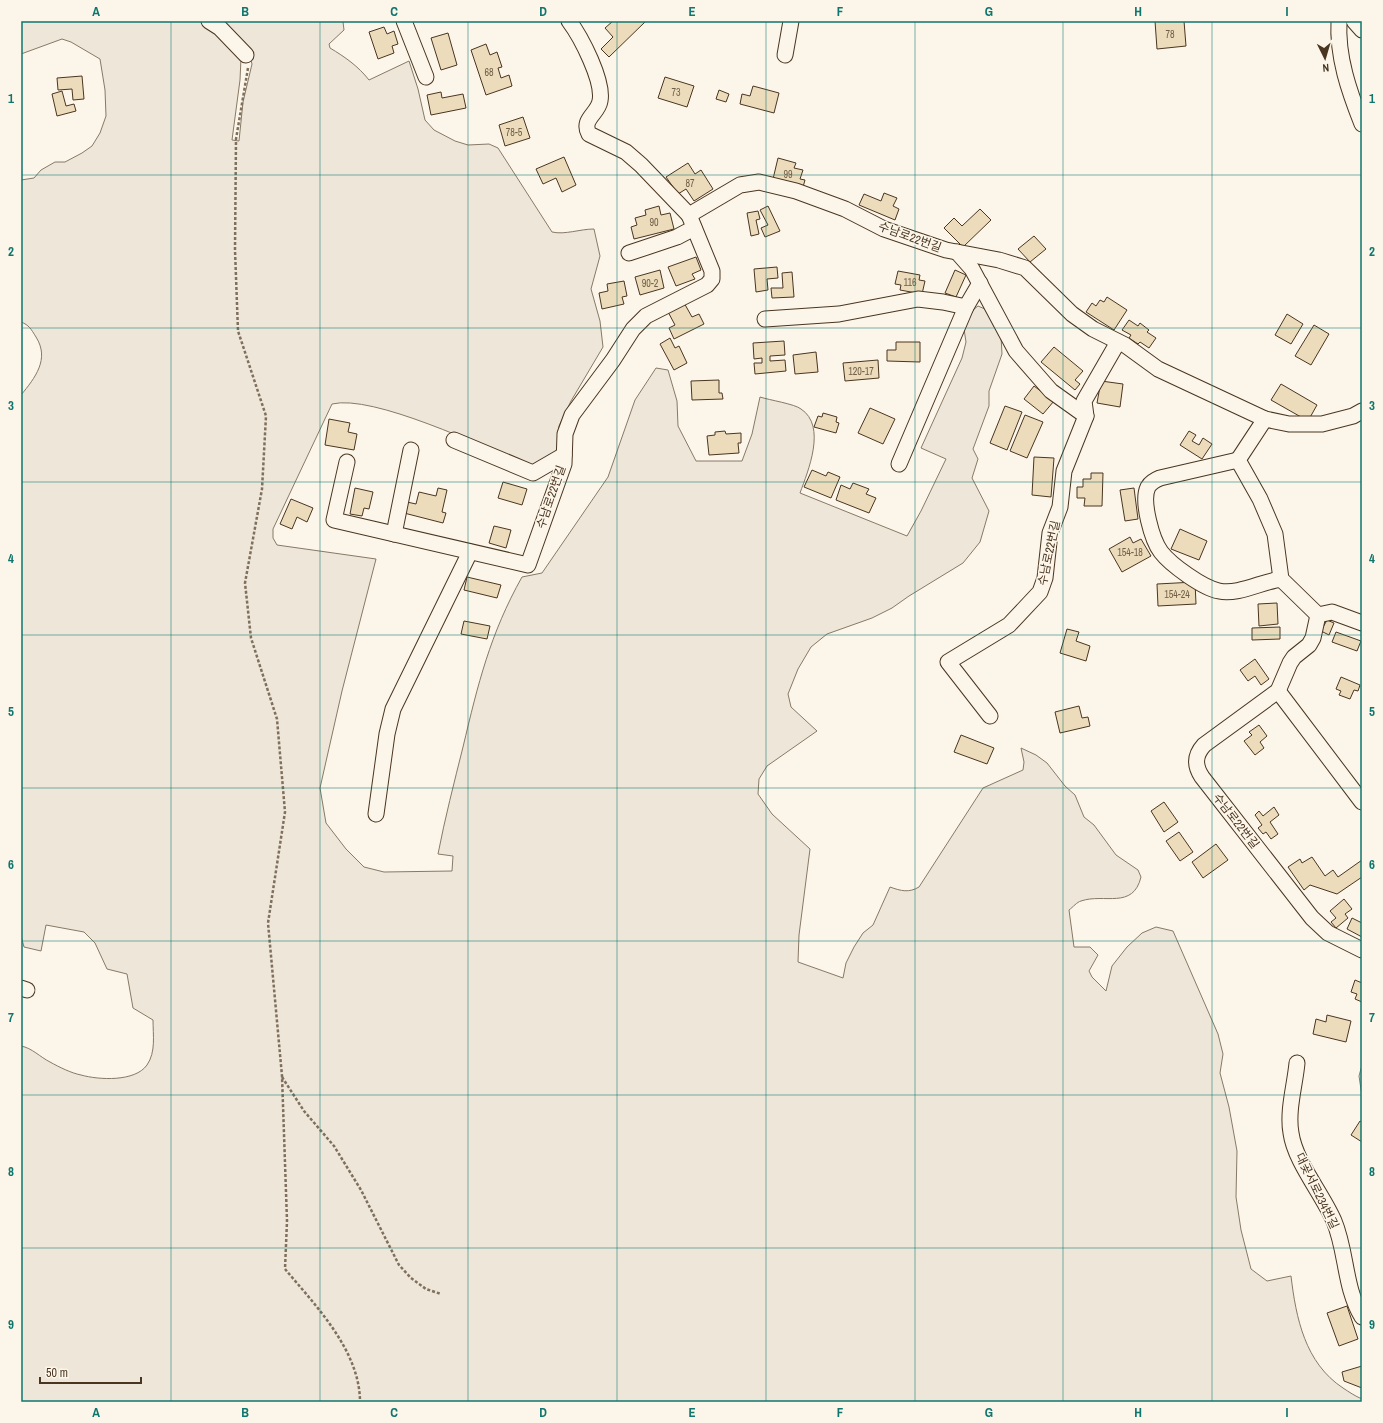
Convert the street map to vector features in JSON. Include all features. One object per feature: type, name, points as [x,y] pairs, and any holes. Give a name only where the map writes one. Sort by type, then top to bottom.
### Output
[{"type":"street","points":[[209,21],[220,28],[246,55]]},
{"type":"street","points":[[404,21],[426,77]]},
{"type":"street","name":"수남로22번길","points":[[347,462],[334,520],[528,565],[564,464],[565,434],[572,415],[613,360],[633,329],[646,316],[707,285],[712,279],[712,271],[692,221],[641,165],[626,152],[589,134],[586,128],[587,122],[597,108],[600,100],[600,94],[595,71],[584,44],[569,21]]},
{"type":"street","points":[[785,55],[791,21]]},
{"type":"street","points":[[1339,21],[1340,51],[1350,92],[1362,124]]},
{"type":"street","points":[[1354,21],[1362,30]]},
{"type":"street","name":"수남로22번길","points":[[692,221],[740,185],[759,182],[796,190],[845,209],[884,229],[957,252],[999,260],[1025,268],[1072,314],[1093,329],[1118,342],[1158,369],[1265,419],[1289,424],[1322,424],[1348,418],[1362,411]]},
{"type":"street","points":[[629,253],[677,237],[692,221]]},
{"type":"street","points":[[957,252],[972,269],[1016,351],[1051,391],[1086,416]]},
{"type":"street","points":[[899,464],[966,307],[980,283]]},
{"type":"street","points":[[765,319],[839,314],[913,300],[930,300],[966,307]]},
{"type":"street","name":"수남로22번길","points":[[990,716],[948,662],[1008,625],[1040,592],[1045,578],[1050,533],[1060,507],[1064,471],[1086,416],[1084,401],[1118,342]]},
{"type":"street","points":[[1265,419],[1238,460],[1160,478],[1153,481],[1148,488],[1146,496],[1148,517],[1156,544],[1170,561],[1207,587],[1217,591],[1236,591],[1266,581],[1281,579]]},
{"type":"street","points":[[454,440],[533,473],[564,455]]},
{"type":"street","points":[[394,534],[411,450]]},
{"type":"street","points":[[1238,460],[1260,499],[1275,534],[1281,579],[1318,616]]},
{"type":"street","points":[[376,814],[387,734],[393,710],[470,552]]},
{"type":"street","points":[[1318,616],[1332,612],[1362,623]]},
{"type":"street","points":[[1318,616],[1313,638],[1309,645],[1294,657],[1290,663],[1278,691],[1362,802]]},
{"type":"street","name":"수남로22번길","points":[[1278,691],[1204,744],[1196,757],[1198,772],[1316,922],[1328,933],[1362,950]]},
{"type":"street","name":"대곶서로234번길","points":[[1297,1063],[1291,1110],[1291,1134],[1303,1164],[1334,1222],[1351,1295],[1362,1317]]},
{"type":"path","points":[[246,55],[248,66],[236,139],[235,250],[238,331],[266,416],[262,489],[245,583],[251,638],[277,719],[285,812],[268,924],[282,1076],[287,1221],[285,1269],[321,1311],[352,1359],[360,1390],[360,1402]]},
{"type":"path","points":[[282,1076],[304,1111],[334,1146],[361,1190],[399,1265],[411,1278],[426,1289],[441,1294]]},
{"type":"shaded area","points":[[21,21],[204,21],[241,58],[240,80],[232,140],[239,141],[243,102],[252,64],[250,57],[217,21],[345,21],[343,22],[344,30],[329,44],[330,48],[351,62],[369,80],[409,61],[418,89],[425,120],[434,130],[455,141],[468,145],[489,144],[498,148],[552,232],[562,233],[594,229],[600,256],[591,289],[600,321],[603,347],[571,401],[559,426],[557,451],[532,465],[525,464],[456,435],[400,414],[374,407],[350,403],[332,404],[273,529],[273,538],[277,545],[376,559],[342,691],[320,788],[326,823],[346,849],[364,867],[384,872],[452,871],[453,856],[438,854],[474,702],[486,660],[501,619],[522,577],[542,573],[608,477],[635,400],[656,368],[668,370],[677,401],[678,426],[696,461],[742,461],[752,434],[760,397],[793,405],[801,409],[809,417],[813,426],[814,437],[811,461],[800,493],[907,536],[946,459],[921,448],[962,358],[966,342],[964,329],[973,310],[978,306],[985,309],[1001,336],[1002,354],[989,391],[989,406],[973,449],[978,459],[972,478],[989,511],[980,542],[963,563],[892,608],[872,618],[827,634],[811,647],[798,669],[788,694],[791,707],[817,731],[767,766],[759,779],[758,794],[772,814],[810,849],[799,935],[798,962],[843,978],[846,963],[854,947],[863,933],[873,925],[890,887],[905,891],[919,887],[983,788],[1023,770],[1024,762],[1021,748],[1036,755],[1047,763],[1065,786],[1075,795],[1084,817],[1094,825],[1116,855],[1138,870],[1141,877],[1137,887],[1131,894],[1125,897],[1081,901],[1076,903],[1069,910],[1074,947],[1090,947],[1098,955],[1089,971],[1092,977],[1106,991],[1112,966],[1127,947],[1142,933],[1156,927],[1173,931],[1218,1034],[1223,1054],[1220,1073],[1229,1107],[1237,1151],[1236,1197],[1241,1230],[1251,1269],[1267,1281],[1291,1276],[1296,1308],[1311,1353],[1330,1378],[1343,1388],[1362,1399],[1362,1402],[21,1402],[21,1046],[73,1073],[107,1079],[126,1077],[141,1071],[150,1060],[153,1049],[153,1020],[133,1008],[127,974],[107,969],[95,943],[84,932],[46,925],[41,951],[24,947],[21,936],[21,395],[36,375],[42,353],[40,345],[33,332],[28,326],[21,322],[21,180],[34,178],[41,170],[55,162],[65,162],[92,146],[100,133],[106,116],[105,90],[100,59],[71,42],[62,39],[21,54]]},
{"type":"shaded area","points":[[1362,1065],[1362,1096],[1359,1076]]},
{"type":"building","points":[[613,21],[646,21],[609,57],[601,49],[613,37],[605,28]]},
{"type":"building","points":[[1155,21],[1184,21],[1186,46],[1157,49]]},
{"type":"building","points":[[384,27],[387,34],[394,31],[398,44],[392,46],[394,53],[378,59],[369,32]]},
{"type":"building","points":[[448,33],[457,65],[441,70],[431,38]]},
{"type":"building","points":[[486,44],[490,55],[497,52],[502,67],[498,68],[501,78],[509,75],[512,86],[486,95],[471,50]]},
{"type":"building","points":[[82,76],[84,99],[73,100],[72,89],[58,90],[57,78]]},
{"type":"building","points":[[665,77],[694,86],[687,107],[658,98]]},
{"type":"building","points":[[753,86],[779,93],[774,113],[740,104],[742,94],[750,96]]},
{"type":"building","points":[[719,90],[729,94],[726,102],[716,99]]},
{"type":"building","points":[[62,91],[66,106],[74,104],[76,111],[57,116],[52,94]]},
{"type":"building","points":[[441,92],[442,98],[463,94],[466,108],[431,115],[427,95]]},
{"type":"building","points":[[523,117],[530,138],[505,146],[499,125]]},
{"type":"building","points":[[564,157],[576,185],[562,192],[556,178],[543,184],[536,169]]},
{"type":"building","points":[[778,158],[796,163],[794,168],[803,170],[800,179],[805,180],[803,187],[773,179]]},
{"type":"building","points":[[688,163],[695,174],[701,170],[713,189],[694,201],[686,189],[678,194],[666,177]]},
{"type":"building","points":[[884,193],[897,198],[893,206],[899,209],[895,220],[859,205],[864,194],[881,201]]},
{"type":"building","points":[[659,206],[661,215],[670,213],[674,229],[634,239],[631,227],[637,225],[635,218],[646,215],[645,210]]},
{"type":"building","points":[[768,206],[780,231],[765,237],[761,228],[768,225],[760,210]]},
{"type":"building","points":[[980,209],[991,220],[963,247],[944,228],[954,218],[962,226]]},
{"type":"building","points":[[758,211],[760,219],[756,220],[759,234],[751,236],[747,213]]},
{"type":"building","points":[[1034,236],[1046,249],[1030,262],[1018,249]]},
{"type":"building","points":[[696,257],[701,270],[692,274],[695,279],[676,286],[668,267]]},
{"type":"building","points":[[777,267],[778,278],[767,279],[768,290],[756,292],[754,269]]},
{"type":"building","points":[[660,270],[664,288],[640,295],[635,277]]},
{"type":"building","points":[[955,270],[966,275],[956,297],[945,293]]},
{"type":"building","points":[[898,271],[920,275],[919,280],[925,281],[922,294],[900,290],[901,285],[895,284]]},
{"type":"building","points":[[792,272],[794,297],[772,298],[771,288],[783,288],[782,273]]},
{"type":"building","points":[[624,281],[627,296],[622,297],[624,304],[602,309],[599,293],[608,291],[607,284]]},
{"type":"building","points":[[1107,297],[1127,310],[1114,330],[1086,312],[1092,303],[1096,306],[1100,300],[1104,302]]},
{"type":"building","points":[[683,301],[692,317],[699,314],[704,324],[674,339],[669,328],[675,325],[667,310]]},
{"type":"building","points":[[1287,314],[1303,324],[1291,344],[1275,335]]},
{"type":"building","points":[[1129,320],[1138,326],[1140,323],[1149,330],[1147,332],[1156,338],[1149,348],[1140,342],[1138,344],[1129,338],[1131,335],[1122,330]]},
{"type":"building","points":[[1314,325],[1329,334],[1311,365],[1295,356]]},
{"type":"building","points":[[670,338],[675,348],[679,346],[687,363],[674,370],[660,344]]},
{"type":"building","points":[[784,341],[785,355],[770,356],[770,361],[785,360],[786,371],[755,374],[754,363],[762,363],[762,358],[754,359],[753,343]]},
{"type":"building","points":[[896,342],[920,342],[920,362],[887,361],[887,350],[896,350]]},
{"type":"building","points":[[1054,347],[1083,371],[1075,380],[1080,384],[1075,390],[1041,362]]},
{"type":"building","points":[[816,352],[818,372],[795,374],[793,355]]},
{"type":"building","points":[[878,360],[879,378],[845,381],[843,363]]},
{"type":"building","points":[[719,380],[719,393],[722,393],[723,399],[692,400],[691,381]]},
{"type":"building","points":[[1101,381],[1123,384],[1120,407],[1097,403]]},
{"type":"building","points":[[1281,384],[1317,405],[1308,421],[1271,400]]},
{"type":"building","points":[[1034,386],[1054,401],[1043,414],[1024,399]]},
{"type":"building","points":[[1005,406],[1022,412],[1007,450],[990,443]]},
{"type":"building","points":[[870,408],[895,419],[883,444],[858,433]]},
{"type":"building","points":[[823,413],[837,417],[836,422],[839,423],[836,433],[814,427],[818,416],[822,417]]},
{"type":"building","points":[[1025,415],[1043,422],[1027,458],[1010,451]]},
{"type":"building","points":[[329,419],[350,423],[348,432],[357,434],[354,450],[325,445]]},
{"type":"building","points":[[725,431],[726,434],[741,433],[741,443],[738,443],[739,453],[709,455],[707,436],[715,435],[715,432]]},
{"type":"building","points":[[1189,431],[1196,435],[1192,441],[1199,445],[1203,438],[1212,444],[1202,459],[1180,445]]},
{"type":"building","points":[[1034,457],[1054,458],[1051,497],[1032,495]]},
{"type":"building","points":[[812,470],[826,476],[828,472],[840,477],[831,498],[804,487]]},
{"type":"building","points":[[1091,473],[1103,473],[1102,506],[1084,506],[1085,498],[1077,498],[1077,487],[1083,487],[1083,479],[1091,479]]},
{"type":"building","points":[[503,482],[527,489],[522,505],[498,498]]},
{"type":"building","points":[[853,483],[869,489],[866,494],[876,498],[869,513],[836,500],[841,485],[850,489]]},
{"type":"building","points":[[355,488],[373,492],[369,509],[364,508],[362,516],[350,514]]},
{"type":"building","points":[[438,488],[447,490],[442,512],[446,513],[443,523],[404,513],[407,502],[416,504],[419,492],[436,496]]},
{"type":"building","points":[[1134,488],[1138,519],[1125,521],[1120,490]]},
{"type":"building","points":[[291,499],[313,508],[307,522],[297,517],[292,529],[280,524]]},
{"type":"building","points":[[494,526],[511,530],[506,548],[489,543]]},
{"type":"building","points":[[1180,529],[1207,541],[1199,560],[1171,549]]},
{"type":"building","points":[[1130,537],[1133,543],[1141,539],[1151,556],[1122,572],[1109,549]]},
{"type":"building","points":[[467,577],[501,585],[497,598],[464,590]]},
{"type":"building","points":[[1195,582],[1196,604],[1158,606],[1157,584]]},
{"type":"building","points":[[1277,603],[1278,624],[1259,626],[1258,604]]},
{"type":"building","points":[[1327,620],[1334,623],[1329,635],[1321,631]]},
{"type":"building","points":[[464,621],[490,626],[487,639],[461,634]]},
{"type":"building","points":[[1280,627],[1280,639],[1252,640],[1252,628]]},
{"type":"building","points":[[1067,629],[1079,632],[1076,641],[1090,646],[1086,661],[1060,653]]},
{"type":"building","points":[[1336,632],[1361,641],[1357,651],[1332,642]]},
{"type":"building","points":[[1255,659],[1269,679],[1261,685],[1255,676],[1248,681],[1240,670]]},
{"type":"building","points":[[1341,677],[1360,685],[1358,691],[1354,690],[1350,699],[1339,695],[1341,691],[1336,689]]},
{"type":"building","points":[[1079,706],[1082,718],[1088,717],[1090,726],[1060,733],[1055,712]]},
{"type":"building","points":[[1259,725],[1267,736],[1260,742],[1264,748],[1255,755],[1244,741],[1252,735],[1249,732]]},
{"type":"building","points":[[961,735],[994,748],[987,764],[954,752]]},
{"type":"building","points":[[1164,802],[1178,822],[1164,832],[1151,811]]},
{"type":"building","points":[[1274,807],[1279,815],[1270,822],[1278,834],[1271,839],[1266,832],[1263,834],[1258,828],[1262,825],[1255,815],[1259,811],[1263,816]]},
{"type":"building","points":[[1179,832],[1193,852],[1180,861],[1166,841]]},
{"type":"building","points":[[1216,844],[1228,860],[1203,878],[1192,862]]},
{"type":"building","points":[[1312,857],[1325,876],[1333,870],[1338,877],[1362,860],[1362,877],[1337,894],[1310,885],[1304,890],[1288,867],[1300,859],[1302,863]]},
{"type":"building","points":[[1344,899],[1352,909],[1345,914],[1348,918],[1336,928],[1331,922],[1336,918],[1330,911]]},
{"type":"building","points":[[1352,918],[1362,923],[1362,937],[1347,929]]},
{"type":"building","points":[[1355,980],[1362,983],[1362,1002],[1355,999],[1357,994],[1351,992]]},
{"type":"building","points":[[1327,1015],[1351,1021],[1346,1042],[1313,1034],[1316,1019],[1326,1022]]},
{"type":"building","points":[[1360,1121],[1362,1122],[1362,1142],[1351,1135]]},
{"type":"building","points":[[1347,1306],[1358,1339],[1339,1346],[1327,1313]]},
{"type":"building","points":[[1362,1366],[1362,1388],[1344,1381],[1342,1372]]}]
